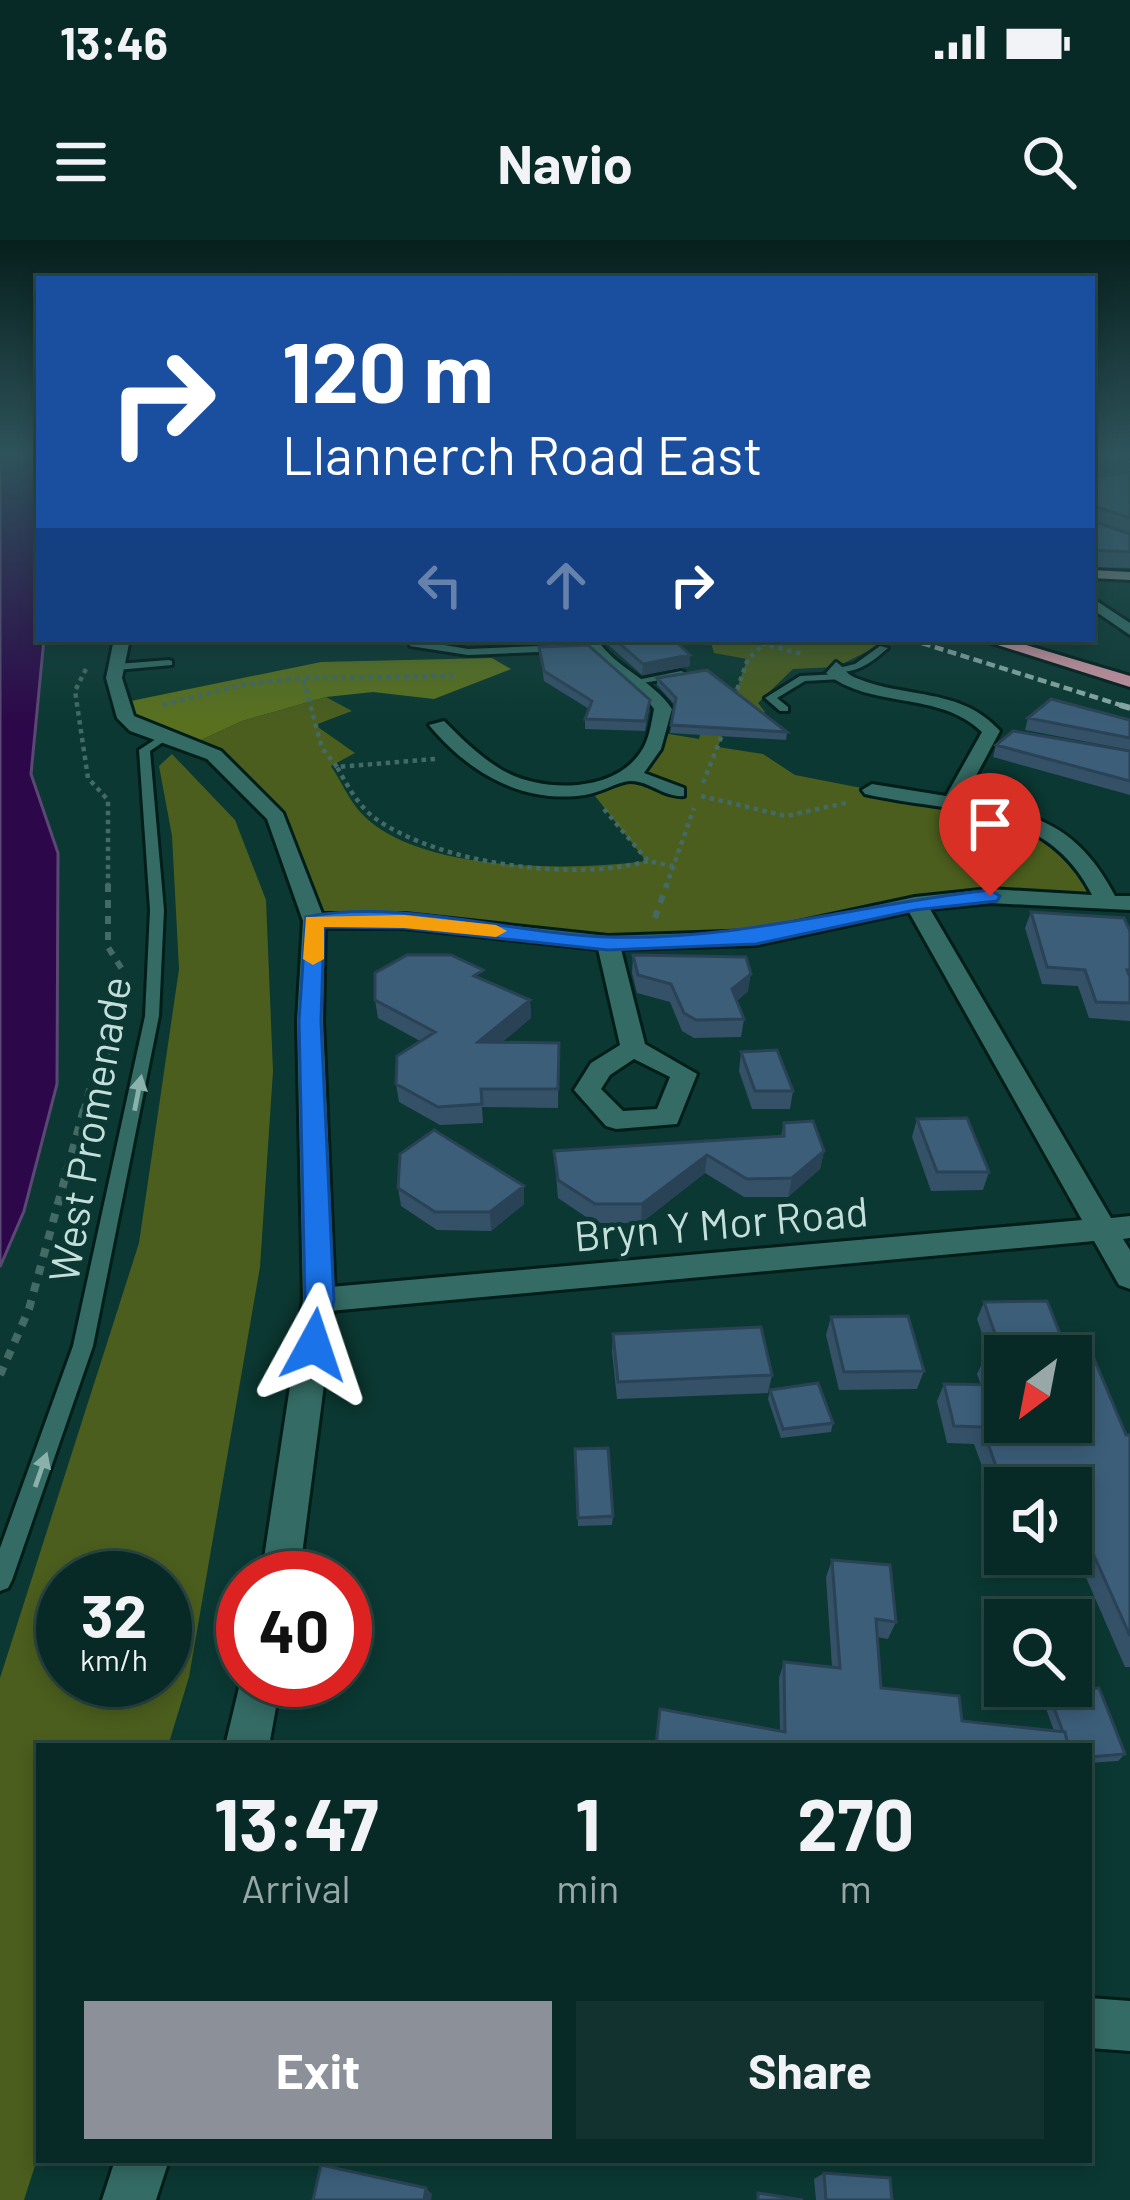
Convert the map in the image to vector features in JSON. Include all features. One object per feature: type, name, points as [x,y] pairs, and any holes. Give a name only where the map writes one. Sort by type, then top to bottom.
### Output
[{"type":"highway","points":[[999,642],[1130,678]]},
{"type":"highway","points":[[1019,642],[1130,678]]},
{"type":"highway","points":[[1066,642],[1111,654]]},
{"type":"main road","points":[[1095,574],[1126,576]]},
{"type":"street","points":[[1095,604],[1130,630]]},
{"type":"street","points":[[121,642],[114,678],[126,718],[162,738],[214,755],[276,817],[314,921],[310,1021],[320,1300],[284,1551]]},
{"type":"street","points":[[591,643],[598,657],[655,692],[663,710],[650,753],[633,775]]},
{"type":"street","points":[[837,671],[915,694],[983,721],[999,733],[950,806]]},
{"type":"street","points":[[422,741],[444,730],[505,780],[531,787],[588,787],[633,775],[676,792]]},
{"type":"street","points":[[872,790],[1020,819],[1055,834],[1078,852],[1118,902]]},
{"type":"street","points":[[314,921],[404,922],[608,943],[756,938],[915,904],[990,896],[1118,902]]},
{"type":"street","points":[[915,904],[939,937],[962,990],[1117,1228],[1130,1277]]},
{"type":"street","points":[[608,943],[632,1048]]},
{"type":"street","name":"Bryn Y Mor Road","points":[[320,1300],[1117,1228]]},
{"type":"street","points":[[248,1743],[255,1707]]},
{"type":"street","points":[[1092,2023],[1130,2026]]},
{"type":"street","points":[[129,2200],[141,2163]]},
{"type":"lane","points":[[413,642],[468,652],[591,643]]},
{"type":"lane","points":[[784,710],[771,704],[770,698],[803,678],[858,667],[883,648]]},
{"type":"lane","points":[[117,667],[169,663]]},
{"type":"lane","points":[[637,681],[704,671]]},
{"type":"lane","name":"West Promenade","points":[[0,1580],[83,1346],[127,1152],[152,1016],[157,910],[144,749],[162,738]]},
{"type":"path","points":[[758,642],[764,644]]},
{"type":"path","points":[[92,652],[76,692],[88,778],[108,800],[108,947],[130,981]]},
{"type":"path","points":[[126,718],[241,686],[303,678],[472,676]]},
{"type":"path","points":[[303,678],[322,748],[371,816],[428,844],[500,862],[614,872],[648,861],[674,866]]},
{"type":"path","points":[[337,767],[467,752]]},
{"type":"path","points":[[588,787],[648,861]]},
{"type":"path","points":[[676,792],[786,816],[859,800],[872,790]]},
{"type":"path","points":[[0,1375],[29,1309],[93,1076],[128,1025]]},
{"type":"green space","points":[[711,642],[886,642],[836,667],[793,669],[758,703],[765,712],[743,732],[724,731],[718,747],[763,754],[795,775],[1020,819],[1055,834],[1107,901],[990,896],[756,938],[608,943],[405,921],[314,921],[283,842],[256,796],[217,759],[190,745],[242,721],[326,697],[352,711],[315,725],[355,753],[331,766],[361,813],[386,833],[418,847],[497,863],[578,866],[646,861],[588,787],[633,775],[657,732],[699,739],[703,722],[728,716],[747,659],[714,653]]},
{"type":"green space","points":[[492,658],[511,669],[434,699],[373,692],[326,697],[242,721],[190,745],[136,727],[121,703],[321,662]]},
{"type":"green space","points":[[172,754],[235,820],[266,900],[273,1071],[260,1267],[192,1660],[192,1551],[41,1551],[139,1243],[179,969],[172,836],[159,766]]},
{"type":"green space","points":[[36,1565],[36,1707],[180,1707],[169,1743],[36,1743],[36,2162],[24,2200],[0,2200],[0,1678]]},
{"type":"shaded area","points":[[0,543],[36,543],[36,642],[44,642],[31,774],[58,853],[57,1084],[24,1211],[0,1267]]},
{"type":"building","points":[[1095,543],[1130,543],[1130,552],[1095,550]]},
{"type":"building","points":[[617,642],[676,642],[690,655],[643,664]]},
{"type":"building","points":[[588,645],[650,700],[645,721],[585,719],[592,701],[544,671],[539,647]]},
{"type":"building","points":[[707,670],[787,732],[671,725],[676,698],[657,678]]},
{"type":"building","points":[[1051,699],[1130,720],[1130,738],[1028,718]]},
{"type":"building","points":[[1013,731],[1130,751],[1130,781],[996,745]]},
{"type":"building","points":[[1031,912],[1124,918],[1130,931],[1130,1003],[1096,1002],[1085,970],[1047,967]]},
{"type":"building","points":[[407,955],[451,955],[483,970],[474,976],[530,1000],[478,1042],[559,1043],[558,1089],[481,1089],[482,1104],[438,1107],[396,1084],[397,1056],[435,1032],[375,1000],[375,973]]},
{"type":"building","points":[[633,955],[746,957],[751,974],[732,989],[744,1019],[696,1020],[684,1013],[671,984],[638,975]]},
{"type":"building","points":[[777,1050],[793,1091],[755,1091],[741,1052]]},
{"type":"building","points":[[967,1118],[989,1172],[937,1172],[917,1119]]},
{"type":"building","points":[[813,1121],[824,1151],[792,1178],[747,1179],[707,1155],[642,1204],[595,1204],[558,1180],[554,1151],[784,1136],[784,1123]]},
{"type":"building","points":[[434,1130],[524,1186],[490,1212],[435,1212],[398,1188],[400,1154]]},
{"type":"building","points":[[1047,1301],[1060,1335],[995,1335],[984,1302]]},
{"type":"building","points":[[908,1316],[924,1371],[844,1372],[831,1317]]},
{"type":"building","points":[[761,1327],[772,1375],[618,1382],[613,1334]]},
{"type":"building","points":[[1092,1354],[1126,1435],[1130,1435],[1130,1636],[1092,1551],[1092,1467],[996,1467],[988,1443],[1092,1443]]},
{"type":"building","points":[[818,1383],[833,1423],[783,1429],[770,1390]]},
{"type":"building","points":[[944,1384],[984,1385],[984,1433],[982,1427],[954,1426]]},
{"type":"building","points":[[608,1448],[613,1516],[578,1518],[575,1449]]},
{"type":"building","points":[[832,1560],[890,1565],[896,1622],[876,1619],[881,1688],[959,1696],[962,1721],[1065,1732],[1067,1743],[656,1743],[660,1709],[785,1732],[784,1662],[840,1668]]},
{"type":"building","points":[[1099,1688],[1125,1754],[1092,1757],[1092,1743],[1067,1743],[1054,1707],[1092,1707],[1092,1689]]},
{"type":"building","points":[[321,2165],[426,2188],[424,2200],[313,2200]]},
{"type":"building","points":[[824,2173],[890,2178],[892,2200],[826,2200]]},
{"type":"building","points":[[758,2193],[803,2200],[758,2200]]},
{"type":"railway","points":[[919,642],[1130,708],[1120,705]]},
{"type":"slow traffic","points":[[313,959],[314,921],[404,922],[496,931]]},
{"type":"route","points":[[314,1345],[320,1300],[310,1021],[314,921],[404,922],[608,943],[756,938],[915,904],[990,896]]}]
